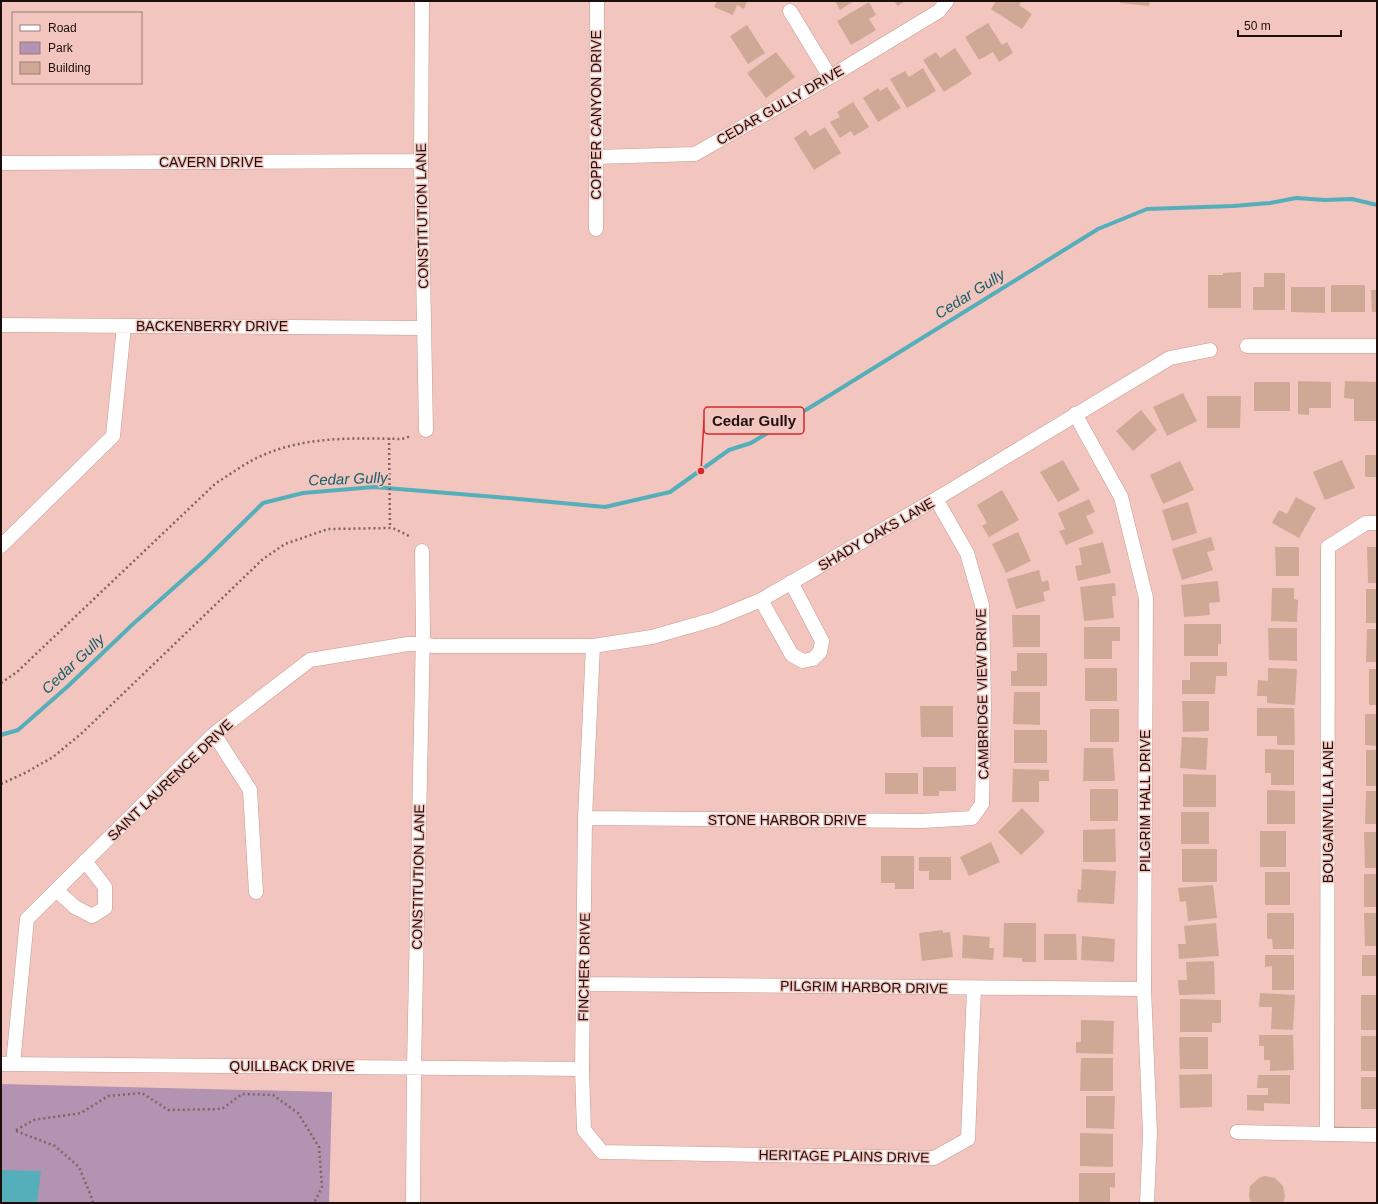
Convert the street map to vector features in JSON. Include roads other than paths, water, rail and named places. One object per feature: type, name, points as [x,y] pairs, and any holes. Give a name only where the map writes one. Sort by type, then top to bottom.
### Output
[{"type":"street","name":"CONSTITUTION LANE","points":[[422,1],[421,162],[426,430]]},
{"type":"street","name":"COPPER CANYON DRIVE","points":[[596,229],[597,1]]},
{"type":"street","name":"CEDAR GULLY DRIVE","points":[[596,157],[695,154],[830,77],[939,11],[947,1]]},
{"type":"street","points":[[790,10],[830,77]]},
{"type":"street","name":"CAVERN DRIVE","points":[[1,163],[421,162]]},
{"type":"street","name":"BACKENBERRY DRIVE","points":[[1,324],[424,328]]},
{"type":"street","points":[[1,546],[113,436],[124,326]]},
{"type":"street","points":[[1247,346],[1377,346]]},
{"type":"street","name":"SHADY OAKS LANE","points":[[518,646],[593,646],[659,635],[715,619],[761,600],[936,499],[1170,358],[1210,350]]},
{"type":"street","name":"PILGRIM HALL DRIVE","points":[[1075,414],[1120,497],[1146,598],[1144,989],[1150,1133],[1147,1203]]},
{"type":"street","name":"CAMBRIDGE VIEW DRIVE","points":[[936,499],[968,553],[982,605],[984,705],[982,804]]},
{"type":"street","name":"BOUGAINVILLA LANE","points":[[1327,1134],[1328,547],[1366,522],[1377,523]]},
{"type":"street","name":"CONSTITUTION LANE","points":[[413,1203],[422,644],[422,551]]},
{"type":"street","points":[[761,600],[792,655],[802,661],[813,659],[820,652],[822,641],[791,582]]},
{"type":"street","name":"SAINT LAURENCE DRIVE","points":[[7,1064],[27,919],[214,734],[310,660],[408,644],[434,646],[518,646]]},
{"type":"street","name":"FINCHER DRIVE","points":[[593,646],[585,818],[582,1069],[584,1130],[602,1152],[732,1154]]},
{"type":"street","points":[[214,734],[250,790],[256,892]]},
{"type":"street","name":"STONE HARBOR DRIVE","points":[[585,818],[923,821],[972,818],[982,804]]},
{"type":"street","points":[[56,890],[76,907],[92,916],[105,908],[105,887],[85,861]]},
{"type":"street","name":"PILGRIM HARBOR DRIVE","points":[[584,984],[1144,989]]},
{"type":"street","name":"HERITAGE PLAINS DRIVE","points":[[732,1154],[934,1158],[968,1139],[974,988]]},
{"type":"street","name":"QUILLBACK DRIVE","points":[[7,1064],[582,1069]]},
{"type":"street","points":[[1237,1132],[1377,1135]]},
{"type":"water","points":[[1,1170],[41,1171],[37,1203],[1,1203]]},
{"type":"waterway","name":"Cedar Gully","points":[[1,735],[18,730],[67,687],[133,624],[205,560],[263,503],[303,493],[374,487],[605,507],[670,492],[729,450],[751,443],[1098,229],[1147,209],[1233,206],[1270,203],[1296,198],[1325,200],[1352,199],[1377,205]]},
{"type":"place","name":"Cedar Gully","points":[[701,471]]}]
